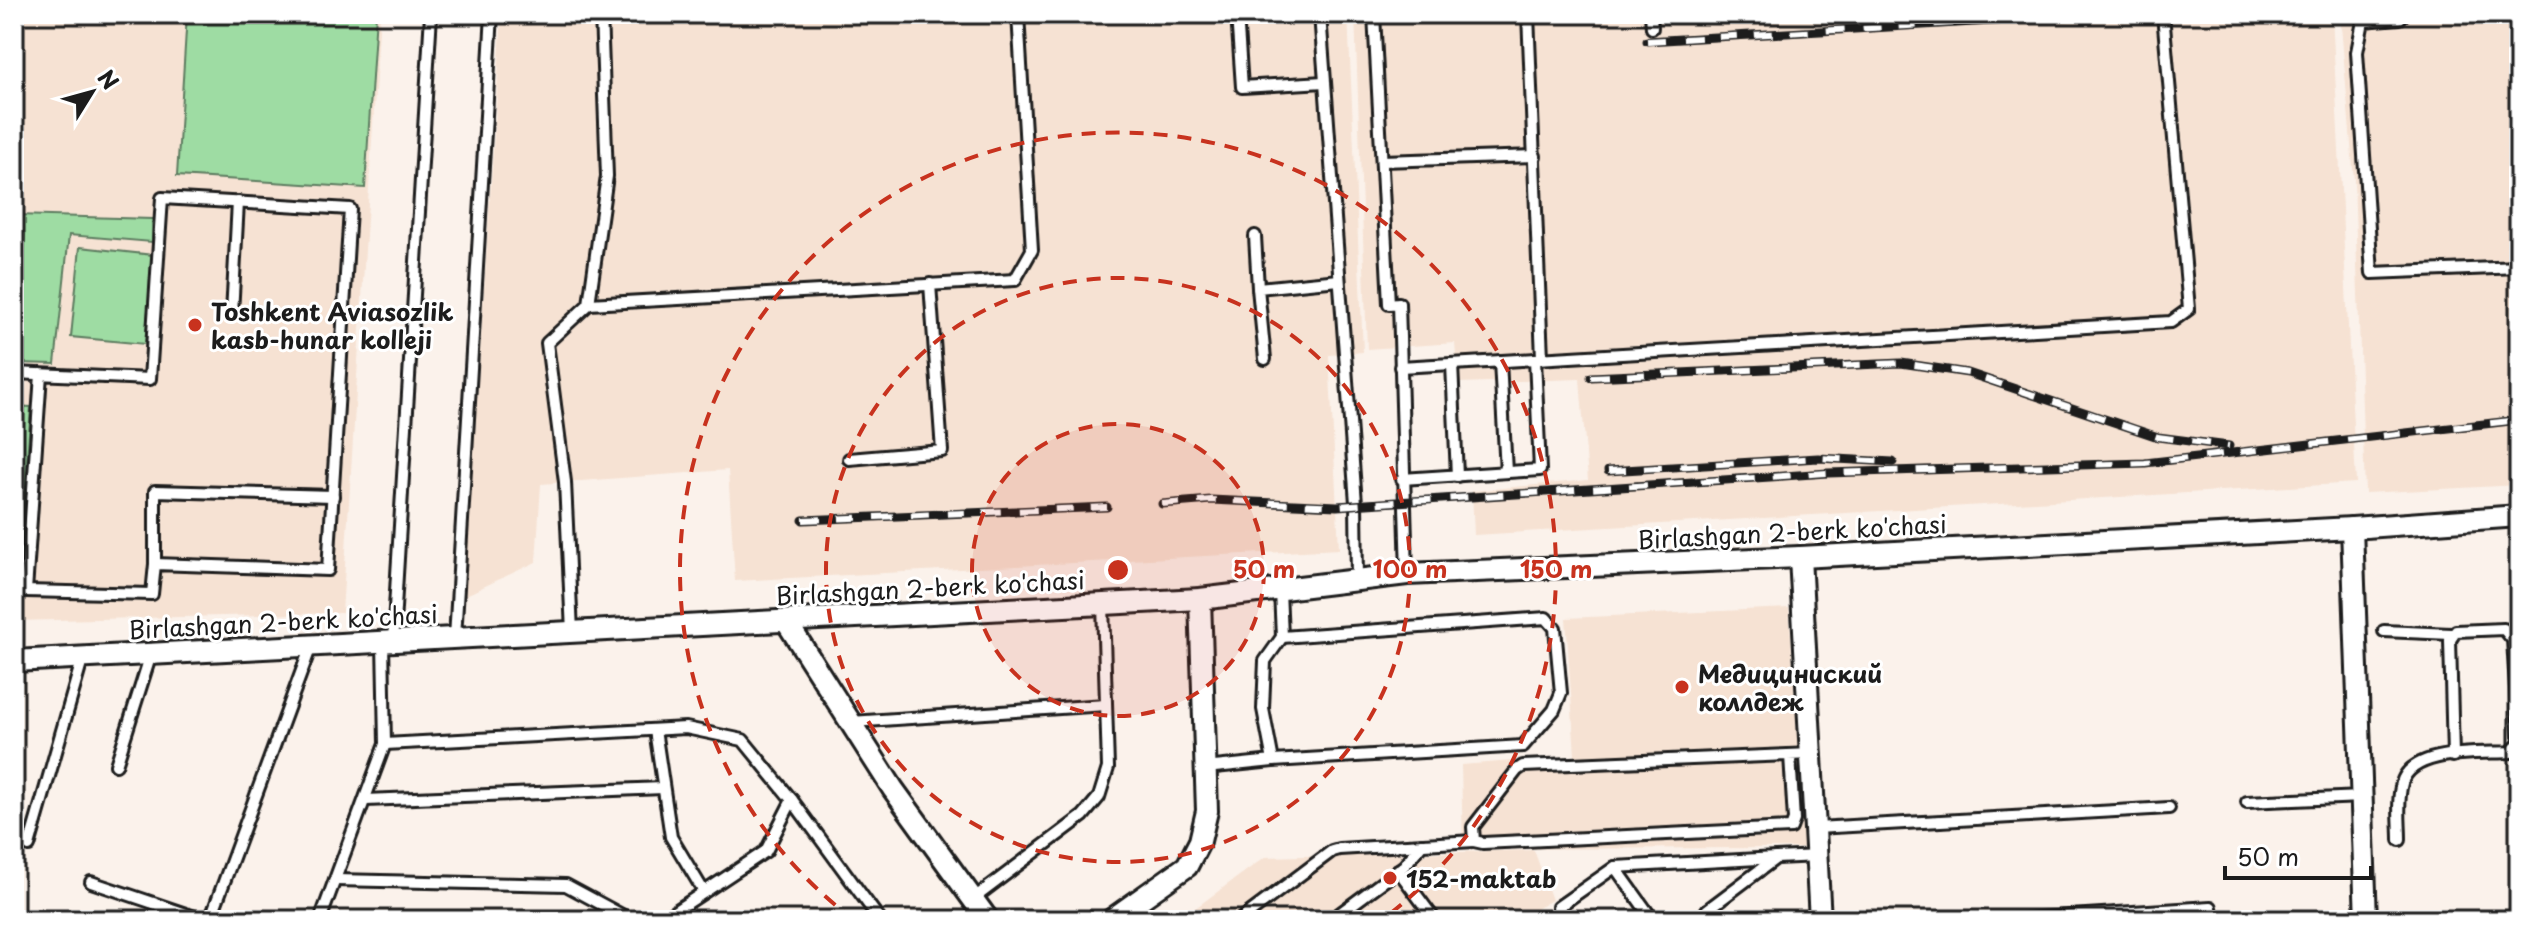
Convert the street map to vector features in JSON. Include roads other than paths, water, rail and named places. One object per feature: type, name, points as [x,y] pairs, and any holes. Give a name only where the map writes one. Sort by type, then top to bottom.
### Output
[{"type":"street","name":"Birlashgan 2-berk ko'chasi","points":[[14,661],[1200,599],[1407,574],[1800,557],[2352,528],[2519,516]]},
{"type":"street","points":[[2352,528],[2366,920]]},
{"type":"street","points":[[1800,557],[1820,920]]},
{"type":"street","points":[[1111,920],[1187,866],[1200,841],[1207,811],[1200,599]]},
{"type":"street","points":[[786,621],[893,789],[988,920]]},
{"type":"lane","points":[[320,920],[385,744],[388,642],[431,14]]},
{"type":"lane","points":[[455,638],[492,14]]},
{"type":"lane","points":[[572,632],[565,482],[547,343],[589,304],[607,176],[601,14]]},
{"type":"lane","points":[[589,304],[1015,280],[1032,250],[1018,14]]},
{"type":"lane","points":[[1237,14],[1242,87],[1324,82]]},
{"type":"lane","points":[[1320,14],[1356,503],[1357,581]]},
{"type":"lane","points":[[1374,14],[1389,304],[1399,303],[1407,574]]},
{"type":"lane","points":[[1402,479],[1540,470],[1535,156],[1528,14]]},
{"type":"lane","points":[[1651,14],[1652,28]]},
{"type":"lane","points":[[1400,367],[2171,322],[2189,309],[2163,14]]},
{"type":"lane","points":[[2404,14],[2400,18],[2363,21],[2357,52],[2372,273],[2519,267]]},
{"type":"lane","points":[[1382,161],[1535,156]]},
{"type":"lane","points":[[14,373],[150,379],[162,198],[350,209],[328,570],[155,564]]},
{"type":"lane","points":[[232,314],[238,202]]},
{"type":"lane","points":[[1255,236],[1265,359]]},
{"type":"lane","points":[[1258,288],[1339,280]]},
{"type":"lane","points":[[849,459],[942,451],[930,284]]},
{"type":"lane","points":[[1500,361],[1506,472]]},
{"type":"lane","points":[[1452,364],[1457,476]]},
{"type":"lane","points":[[41,374],[26,591],[152,594],[155,491],[333,496]]},
{"type":"lane","points":[[1273,761],[1263,709],[1265,661],[1282,637],[1280,590]]},
{"type":"lane","points":[[973,899],[1083,816],[1099,797],[1108,768],[1103,604]]},
{"type":"lane","points":[[1205,768],[1523,746],[1554,710],[1561,693],[1555,628],[1546,618],[1282,637]]},
{"type":"lane","points":[[2384,631],[2451,634],[2456,631],[2504,629],[2513,640],[2519,736]]},
{"type":"lane","points":[[2451,634],[2453,756]]},
{"type":"lane","points":[[91,882],[207,920],[311,646]]},
{"type":"lane","points":[[116,765],[151,654]]},
{"type":"lane","points":[[29,846],[83,657]]},
{"type":"lane","points":[[851,722],[1106,705]]},
{"type":"lane","points":[[385,744],[686,728],[743,740],[792,800],[880,920]]},
{"type":"lane","points":[[655,730],[671,837],[704,892]]},
{"type":"lane","points":[[2400,840],[2401,785],[2408,769],[2426,758],[2511,752],[2519,744]]},
{"type":"lane","points":[[1474,841],[1473,827],[1523,766],[1812,754]]},
{"type":"lane","points":[[1240,920],[1332,851],[1474,841],[1791,828],[1794,820],[1790,755]]},
{"type":"lane","points":[[366,800],[663,788]]},
{"type":"lane","points":[[2247,802],[2362,797]]},
{"type":"lane","points":[[667,918],[766,851],[792,800]]},
{"type":"lane","points":[[1816,828],[2169,808]]},
{"type":"lane","points":[[1331,920],[1398,870],[1422,844]]},
{"type":"lane","points":[[1559,920],[1558,907],[1615,867],[1818,856]]},
{"type":"lane","points":[[1700,920],[1707,910],[1776,858]]},
{"type":"lane","points":[[1615,867],[1653,920]]},
{"type":"lane","points":[[1398,870],[1435,920]]},
{"type":"lane","points":[[335,880],[566,885],[631,920]]},
{"type":"lane","points":[[2007,920],[2211,907],[2212,920]]},
{"type":"railway","points":[[1647,41],[2113,14]]},
{"type":"railway","points":[[1591,377],[1901,363],[1968,373],[2158,437],[2229,446]]},
{"type":"railway","points":[[1162,504],[1211,500],[1337,506],[1828,473],[2145,463],[2519,420]]},
{"type":"railway","points":[[1608,471],[1818,458],[1893,462]]},
{"type":"railway","points":[[803,520],[1107,507]]},
{"type":"place","name":"Toshkent Aviasozlik kasb-hunar kolleji","points":[[195,325]]},
{"type":"place","name":"Медициниский коллдеж","points":[[1682,687]]},
{"type":"place","name":"152-maktab","points":[[1390,878]]}]
